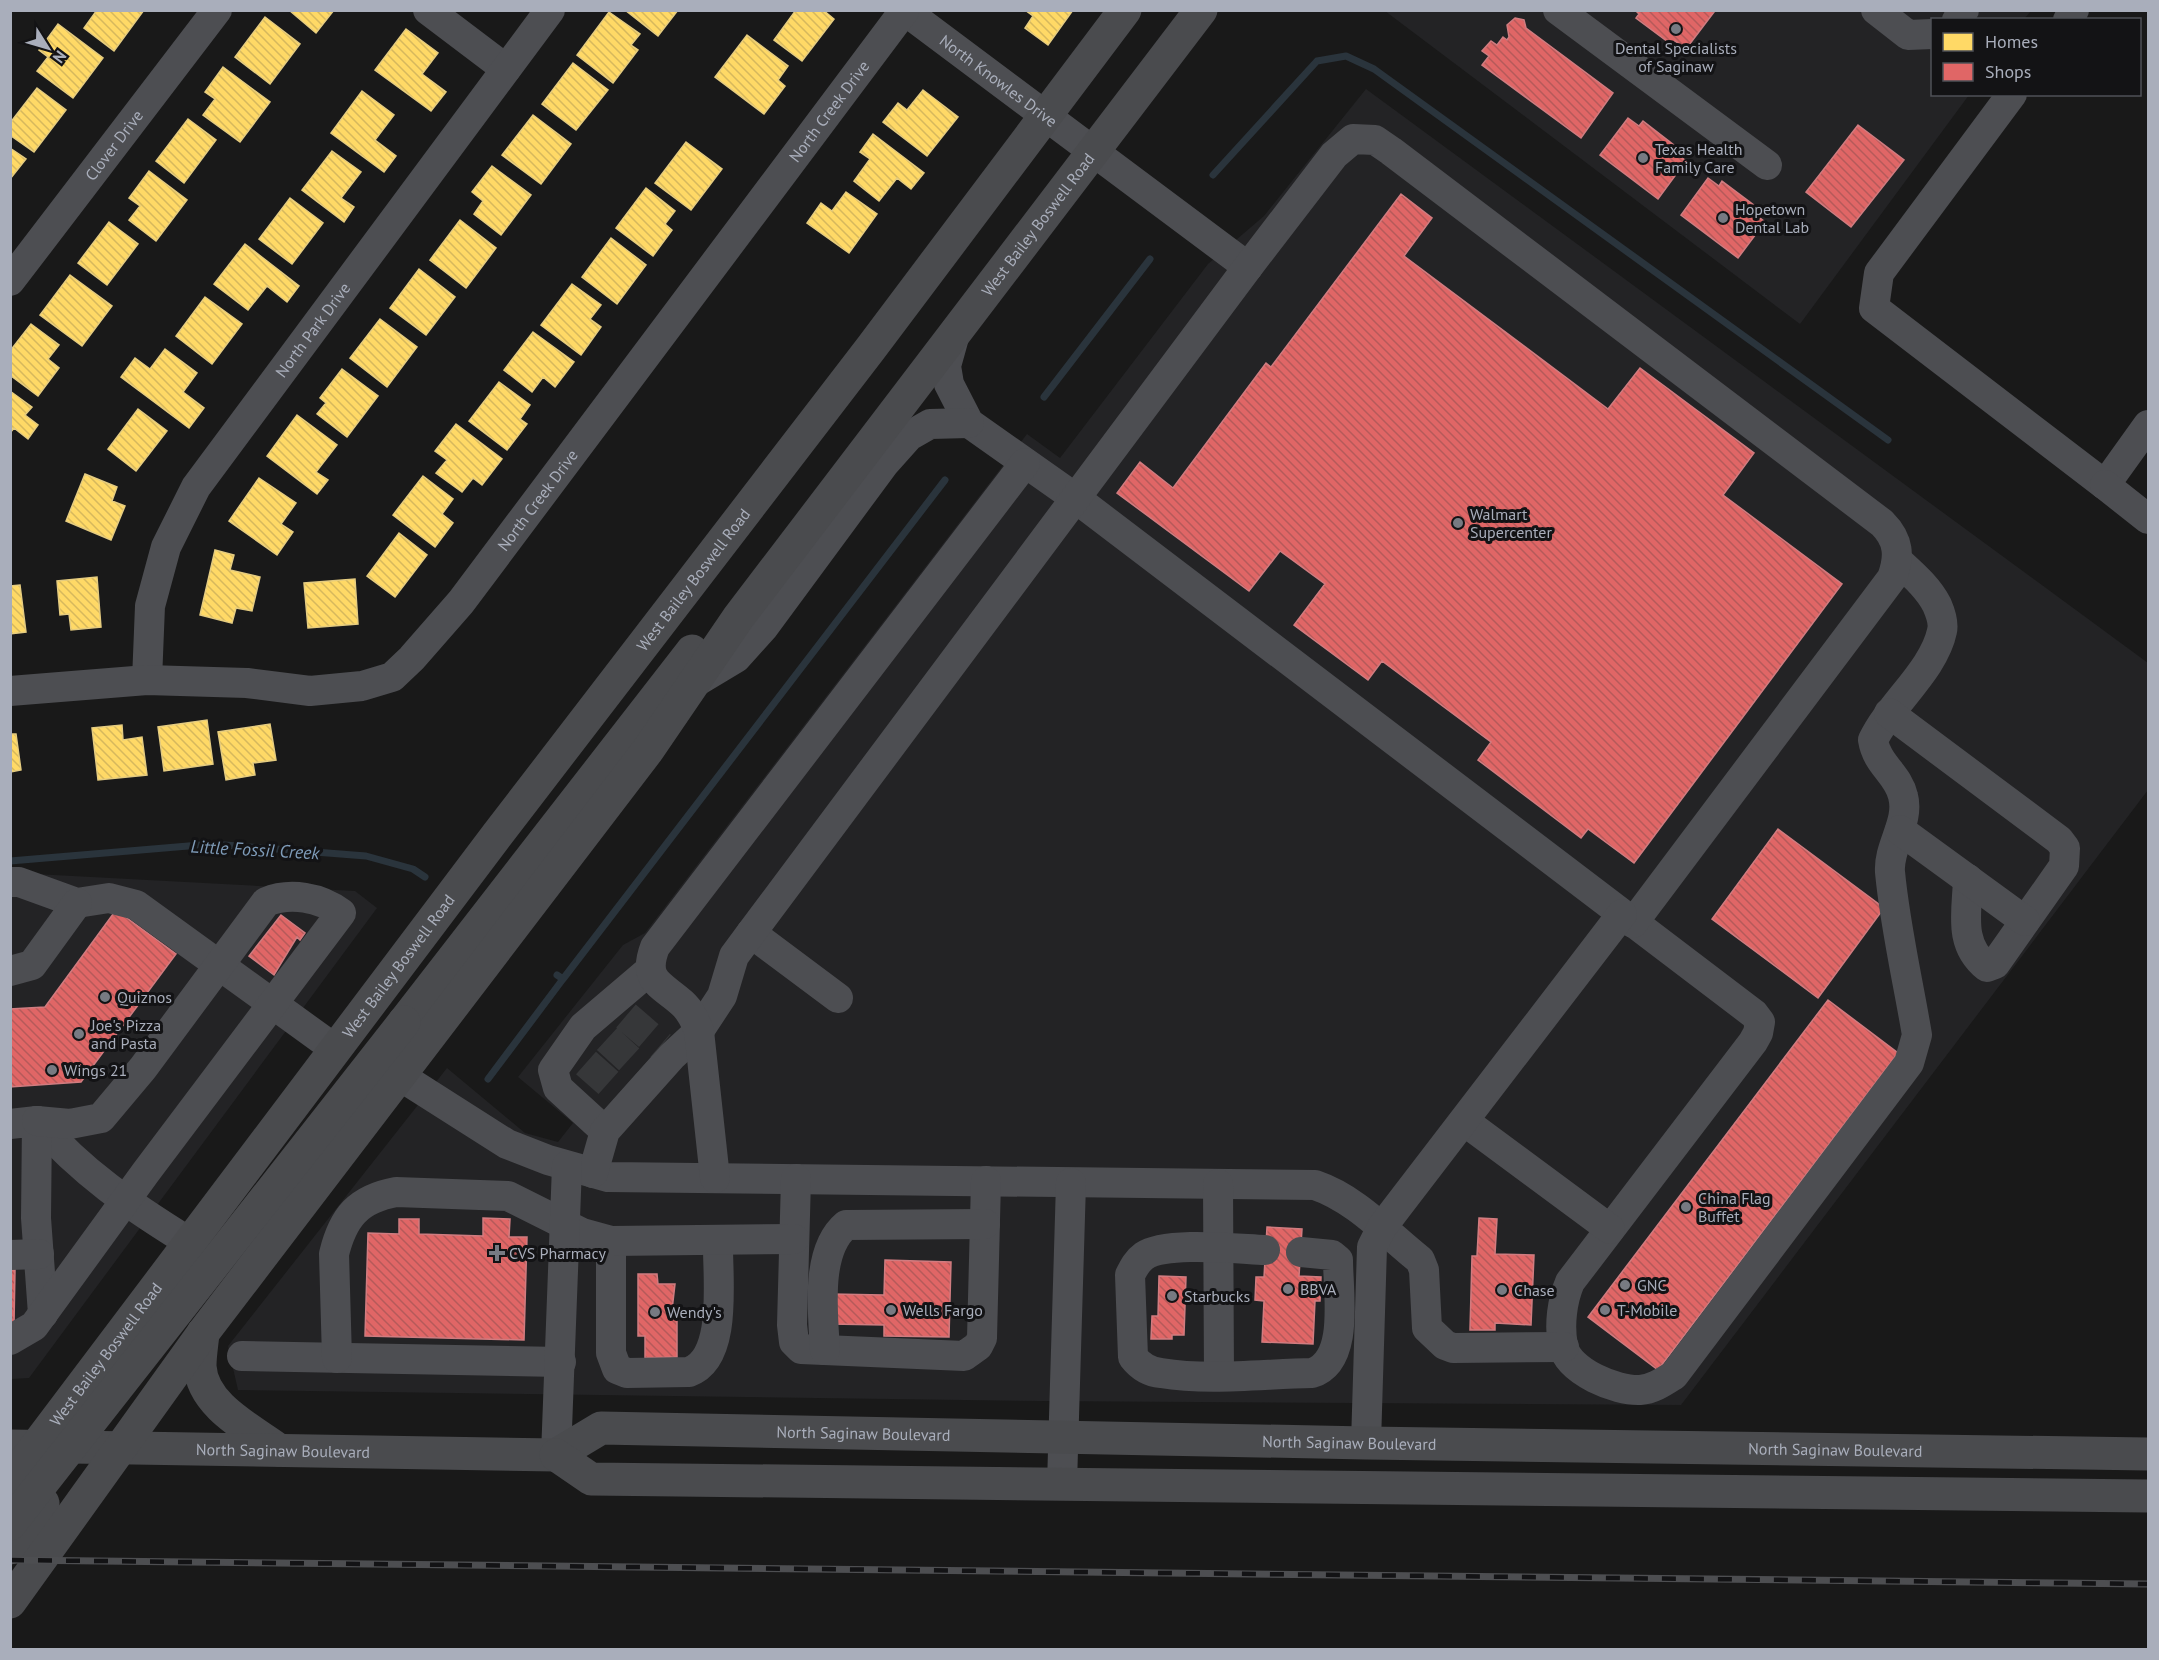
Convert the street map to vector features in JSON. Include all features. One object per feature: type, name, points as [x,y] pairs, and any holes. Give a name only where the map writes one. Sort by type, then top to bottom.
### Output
[{"type":"main road","name":"West Bailey Boswell Road","points":[[46,1444],[127,1325],[189,1242],[1125,10]]},
{"type":"main road","name":"West Bailey Boswell Road","points":[[10,1602],[203,1333],[648,750],[738,618],[1200,10]]},
{"type":"main road","name":"West Bailey Boswell Road","points":[[396,1016],[712,578],[761,491]]},
{"type":"main road","name":"West Bailey Boswell Road","points":[[46,1444],[396,1016],[735,595],[809,525]]},
{"type":"main road","points":[[127,1325],[203,1333],[200,1367],[202,1378],[212,1397],[220,1407],[279,1450]]},
{"type":"main road","name":"North Saginaw Boulevard","points":[[46,1444],[556,1455],[601,1428],[1366,1443],[2148,1454]]},
{"type":"main road","points":[[10,1481],[46,1444]]},
{"type":"main road","points":[[10,1500],[46,1444]]},
{"type":"main road","points":[[10,1524],[46,1444]]},
{"type":"main road","points":[[10,1548],[52,1487],[55,1465],[46,1444]]},
{"type":"main road","points":[[556,1455],[591,1479],[2148,1496]]},
{"type":"street","name":"Clover Drive","points":[[10,281],[217,10]]},
{"type":"street","points":[[428,10],[506,69]]},
{"type":"street","name":"North Park Drive","points":[[147,680],[150,606],[166,547],[196,487],[550,10]]},
{"type":"street","points":[[1558,10],[1767,165]]},
{"type":"street","points":[[1876,10],[1908,35],[1931,34]]},
{"type":"street","name":"North Knowles Drive","points":[[904,11],[1248,267]]},
{"type":"street","name":"North Creek Drive","points":[[10,692],[147,680],[247,683],[310,691],[362,686],[392,676],[412,658],[461,602],[904,11]]},
{"type":"street","points":[[2011,96],[1880,273],[1874,308],[2148,519]]},
{"type":"street","points":[[556,1455],[566,1223],[580,1170],[626,1098],[667,1051],[699,1031],[722,996],[734,956],[1248,267],[1334,154],[1353,139],[1375,140],[1882,523],[1896,542],[1897,560],[1892,578],[1383,1227],[1372,1247],[1370,1260],[1366,1443]]},
{"type":"street","points":[[956,330],[946,366],[949,384],[957,405],[969,423],[1074,498],[1754,1014],[1760,1022],[1753,1042],[1570,1282],[1562,1300],[1563,1347],[1586,1373],[1613,1386],[1640,1390],[1658,1386],[1674,1375],[1909,1063],[1917,1035],[1890,870],[1900,830],[1903,795],[1899,785],[1881,763],[1874,740],[1890,713],[1930,658],[1943,630],[1937,604],[1927,590],[1897,560]]},
{"type":"street","points":[[696,682],[736,658],[764,628],[884,464],[909,436],[930,424],[969,423]]},
{"type":"street","points":[[2105,485],[2148,425]]},
{"type":"street","points":[[605,1131],[558,1088],[553,1070],[577,1056],[650,970],[655,947],[1025,463]]},
{"type":"street","points":[[1890,713],[2059,840],[2065,848],[2064,866],[1995,964],[1986,967],[1971,951],[1965,936],[1968,879]]},
{"type":"street","points":[[1900,830],[2025,921]]},
{"type":"street","points":[[10,882],[19,882],[77,903],[109,898],[136,905],[335,1049]]},
{"type":"street","points":[[10,1340],[34,1326],[271,1004],[341,913],[326,902],[282,896],[266,902],[220,968],[101,1118],[70,1124],[24,1123]]},
{"type":"street","points":[[10,971],[32,965],[77,903]]},
{"type":"street","points":[[751,933],[838,998]]},
{"type":"street","points":[[650,970],[654,980],[691,1013],[699,1031],[715,1178]]},
{"type":"street","points":[[400,1076],[507,1144],[580,1170],[608,1177],[1315,1185],[1335,1192],[1383,1227],[1420,1260],[1425,1270],[1427,1328],[1445,1345],[1453,1348],[1563,1347]]},
{"type":"street","points":[[1464,1121],[1610,1229]]},
{"type":"street","points":[[24,1123],[61,1149],[124,1202],[189,1242]]},
{"type":"street","points":[[24,1123],[36,1218],[25,1254],[43,1314]]},
{"type":"street","points":[[796,1179],[792,1325],[794,1342],[801,1349],[964,1356],[982,1338],[986,1181]]},
{"type":"street","points":[[1062,1484],[1071,1183]]},
{"type":"street","points":[[1218,1184],[1219,1376]]},
{"type":"street","points":[[337,1358],[334,1254],[346,1222],[356,1209],[369,1199],[396,1192],[508,1196],[582,1233],[611,1241],[794,1239]]},
{"type":"street","points":[[825,1350],[822,1292],[829,1248],[838,1231],[846,1225],[985,1224]]},
{"type":"street","points":[[611,1241],[611,1353],[617,1369],[627,1373],[689,1372],[697,1369],[706,1359],[716,1337],[718,1240]]},
{"type":"street","points":[[1265,1251],[1220,1247],[1159,1250],[1136,1263],[1130,1275],[1133,1358],[1140,1365],[1159,1373],[1219,1376],[1312,1373],[1321,1370],[1332,1358],[1337,1347],[1338,1260],[1332,1255],[1301,1252]]},
{"type":"street","points":[[242,1356],[561,1362]]},
{"type":"shaded area","points":[[1385,11],[2031,11],[2025,18],[1931,18],[1931,96],[1968,96],[1800,324]]},
{"type":"shaded area","points":[[1366,89],[2148,663],[2148,790],[1681,1405],[1041,1401],[238,1390],[228,1346],[447,1068],[525,1133],[558,1142],[573,1123],[518,1077],[623,945],[645,933],[1027,434],[1060,458],[1208,264],[1264,216]]},
{"type":"shaded area","points":[[35,874],[355,891],[377,908],[29,1378],[11,1379],[10,877]]},
{"type":"building: Homes","points":[[97,10],[144,10],[114,51],[84,28]]},
{"type":"building: Homes","points":[[289,10],[334,10],[316,33]]},
{"type":"building: Homes","points":[[625,10],[678,10],[658,36]]},
{"type":"building: Homes","points":[[796,10],[823,10],[834,19],[802,61],[774,40]]},
{"type":"building: Homes","points":[[1025,10],[1073,10],[1048,45],[1025,28],[1033,16]]},
{"type":"building: Homes","points":[[609,12],[640,34],[631,45],[638,50],[613,83],[577,55]]},
{"type":"building: Homes","points":[[265,17],[300,44],[270,84],[235,57]]},
{"type":"building: Homes","points":[[58,24],[103,58],[73,98],[37,71],[48,57],[39,50]]},
{"type":"building: Homes","points":[[406,29],[438,53],[422,74],[446,92],[431,111],[375,70]]},
{"type":"building: Homes","points":[[747,35],[788,66],[778,80],[785,86],[764,114],[715,77]]},
{"type":"building: Homes","points":[[573,63],[608,90],[576,130],[542,104]]},
{"type":"building: Homes","points":[[223,67],[270,102],[240,142],[203,115],[215,99],[205,92]]},
{"type":"building: Homes","points":[[37,88],[66,110],[34,152],[10,135],[10,123]]},
{"type":"building: Homes","points":[[923,90],[958,117],[927,156],[883,122],[898,103],[907,110]]},
{"type":"building: Homes","points":[[362,91],[394,115],[375,140],[396,156],[384,172],[331,133]]},
{"type":"building: Homes","points":[[533,115],[571,144],[541,184],[502,155]]},
{"type":"building: Homes","points":[[188,119],[216,140],[184,183],[156,161]]},
{"type":"building: Homes","points":[[873,134],[924,173],[911,189],[897,178],[879,201],[854,181],[870,159],[860,152]]},
{"type":"building: Homes","points":[[686,142],[722,169],[691,210],[655,183]]},
{"type":"building: Homes","points":[[10,148],[26,159],[10,179]]},
{"type":"building: Homes","points":[[332,151],[361,172],[341,198],[354,207],[344,222],[302,190]]},
{"type":"building: Homes","points":[[492,166],[531,195],[501,235],[474,214],[483,201],[472,192]]},
{"type":"building: Homes","points":[[149,171],[187,200],[156,241],[129,220],[140,206],[129,198]]},
{"type":"building: Homes","points":[[646,188],[675,211],[665,224],[672,230],[653,256],[616,228]]},
{"type":"building: Homes","points":[[846,192],[877,214],[849,253],[807,223],[821,203],[832,211]]},
{"type":"building: Homes","points":[[290,198],[323,223],[292,264],[259,239]]},
{"type":"building: Homes","points":[[460,220],[496,248],[466,288],[430,260]]},
{"type":"building: Homes","points":[[109,222],[138,244],[107,285],[78,263]]},
{"type":"building: Homes","points":[[611,238],[646,265],[617,304],[582,277]]},
{"type":"building: Homes","points":[[245,244],[299,286],[287,302],[267,286],[248,310],[214,284]]},
{"type":"building: Homes","points":[[419,269],[455,297],[426,335],[390,308]]},
{"type":"building: Homes","points":[[70,275],[112,306],[82,346],[40,315]]},
{"type":"building: Homes","points":[[572,284],[601,305],[590,319],[601,327],[581,355],[541,325]]},
{"type":"building: Homes","points":[[205,297],[242,324],[212,364],[176,336]]},
{"type":"building: Homes","points":[[380,319],[417,347],[387,387],[350,358]]},
{"type":"building: Homes","points":[[31,324],[59,345],[48,359],[59,368],[38,396],[10,375],[10,351]]},
{"type":"building: Homes","points":[[533,332],[574,362],[555,387],[543,377],[532,392],[504,370]]},
{"type":"building: Homes","points":[[165,349],[197,373],[183,392],[204,408],[189,428],[121,377],[135,358],[150,369]]},
{"type":"building: Homes","points":[[342,369],[378,396],[347,437],[317,414],[326,403],[320,398]]},
{"type":"building: Homes","points":[[499,382],[530,405],[520,419],[527,424],[507,450],[469,421]]},
{"type":"building: Homes","points":[[10,391],[32,407],[25,415],[38,425],[28,439],[14,428],[10,433]]},
{"type":"building: Homes","points":[[138,409],[167,431],[136,471],[108,449]]},
{"type":"building: Homes","points":[[297,415],[337,445],[316,472],[328,480],[317,494],[267,456]]},
{"type":"building: Homes","points":[[456,424],[502,459],[482,485],[473,478],[462,492],[436,473],[447,460],[435,451]]},
{"type":"building: Homes","points":[[85,474],[117,487],[112,501],[125,506],[111,540],[66,521]]},
{"type":"building: Homes","points":[[423,476],[453,499],[442,514],[453,523],[435,547],[393,515]]},
{"type":"building: Homes","points":[[259,478],[296,503],[281,524],[293,532],[277,555],[229,521]]},
{"type":"building: Homes","points":[[399,533],[427,555],[395,597],[367,576]]},
{"type":"building: Homes","points":[[215,550],[234,555],[230,570],[260,577],[252,611],[236,608],[232,623],[200,615]]},
{"type":"building: Homes","points":[[97,577],[101,627],[71,630],[69,614],[60,615],[57,581]]},
{"type":"building: Homes","points":[[355,579],[358,624],[308,628],[304,583]]},
{"type":"building: Homes","points":[[20,585],[26,632],[10,634],[10,586]]},
{"type":"building: Homes","points":[[207,720],[213,764],[164,771],[158,727]]},
{"type":"building: Homes","points":[[270,724],[276,760],[253,763],[255,775],[226,780],[218,732]]},
{"type":"building: Homes","points":[[122,725],[123,740],[142,737],[147,775],[98,780],[92,728]]},
{"type":"building: Homes","points":[[10,734],[16,734],[21,770],[10,772]]},
{"type":"building: Shops","name":"Dental Specialists of Saginaw","points":[[1635,10],[1712,10],[1714,12],[1686,49],[1675,41],[1672,45],[1636,18],[1639,14]]},
{"type":"building: Shops","points":[[1515,18],[1524,20],[1526,28],[1613,93],[1581,138],[1482,65],[1489,56],[1482,51],[1491,41],[1497,45],[1503,37],[1507,40],[1509,37],[1507,25]]},
{"type":"building: Shops","name":"Texas Health Family Care","points":[[1628,118],[1639,126],[1643,121],[1679,149],[1676,153],[1686,161],[1658,199],[1600,155]]},
{"type":"building: Shops","points":[[1858,125],[1904,160],[1851,227],[1806,192]]},
{"type":"building: Shops","name":"Hopetown Dental Lab","points":[[1708,178],[1719,186],[1722,181],[1759,209],[1755,214],[1765,222],[1738,258],[1681,215]]},
{"type":"building: Shops","name":"Walmart Supercenter","points":[[1401,194],[1432,218],[1404,256],[1608,409],[1640,368],[1754,453],[1723,495],[1842,584],[1634,863],[1588,829],[1581,838],[1478,760],[1491,742],[1382,661],[1368,680],[1294,625],[1325,584],[1280,551],[1249,591],[1117,493],[1140,462],[1173,488],[1266,363],[1271,367]]},
{"type":"building: Shops","points":[[1778,829],[1884,908],[1818,998],[1712,919]]},
{"type":"building: Shops","points":[[116,910],[176,954],[81,1082],[10,1087],[10,1009],[45,1007]]},
{"type":"building: Shops","points":[[281,915],[305,933],[300,940],[297,937],[274,975],[249,956]]},
{"type":"building: Shops","points":[[1828,1000],[1898,1053],[1658,1370],[1588,1317]]},
{"type":"building: Shops","name":"CVS Pharmacy","points":[[483,1218],[510,1219],[509,1237],[527,1237],[524,1340],[365,1336],[368,1233],[399,1234],[399,1219],[419,1219],[419,1234],[483,1236]]},
{"type":"building: Shops","name":"Chase","points":[[1479,1218],[1497,1219],[1495,1254],[1534,1255],[1531,1325],[1495,1323],[1495,1330],[1470,1330],[1472,1256],[1477,1256]]},
{"type":"building: Shops","name":"BBVA","points":[[1267,1227],[1302,1229],[1299,1276],[1321,1277],[1320,1301],[1315,1301],[1313,1344],[1262,1342],[1264,1301],[1255,1300],[1256,1277],[1264,1277]]},
{"type":"building: Shops","name":"Wells Fargo","points":[[885,1260],[951,1262],[949,1337],[884,1336],[884,1325],[831,1324],[832,1294],[884,1295]]},
{"type":"building: Shops","points":[[10,1270],[15,1270],[14,1324],[10,1324]]},
{"type":"building: Shops","name":"Wendy's","points":[[638,1274],[657,1274],[658,1284],[675,1284],[671,1319],[677,1319],[677,1357],[645,1358],[645,1336],[638,1336]]},
{"type":"building: Shops","name":"Starbucks","points":[[1159,1276],[1186,1277],[1184,1335],[1172,1335],[1172,1339],[1151,1339],[1152,1316],[1158,1316]]},
{"type":"waterway","points":[[1213,175],[1317,61],[1346,56],[1374,69],[1888,440]]},
{"type":"waterway","points":[[1044,397],[1150,259]]},
{"type":"waterway","points":[[557,975],[563,979],[945,480]]},
{"type":"waterway","name":"Little Fossil Creek","points":[[10,861],[212,844],[366,856],[413,869],[425,877]]},
{"type":"waterway","points":[[488,1079],[563,979]]},
{"type":"tunnel","points":[[626,1016],[661,1046]]},
{"type":"tunnel","points":[[607,1039],[641,1070]]},
{"type":"tunnel","points":[[586,1063],[621,1094]]},
{"type":"railway","points":[[10,1560],[2148,1584]]},
{"type":"place","name":"Dental Specialists of Saginaw","points":[[1676,29]]},
{"type":"place","name":"Texas Health Family Care","points":[[1643,158]]},
{"type":"place","name":"Hopetown Dental Lab","points":[[1723,218]]},
{"type":"place","name":"Walmart Supercenter","points":[[1458,523]]},
{"type":"place","name":"Quiznos","points":[[105,997]]},
{"type":"place","name":"Joe's Pizza and Pasta","points":[[79,1034]]},
{"type":"place","name":"Wings 21","points":[[52,1070]]},
{"type":"place","name":"China Flag Buffet","points":[[1686,1207]]},
{"type":"place","name":"CVS Pharmacy","points":[[497,1253]]},
{"type":"place","name":"GNC","points":[[1625,1285]]},
{"type":"place","name":"BBVA","points":[[1288,1289]]},
{"type":"place","name":"Chase","points":[[1502,1290]]},
{"type":"place","name":"Starbucks","points":[[1172,1296]]},
{"type":"place","name":"Wells Fargo","points":[[891,1310]]},
{"type":"place","name":"T-Mobile","points":[[1605,1310]]},
{"type":"place","name":"Wendy's","points":[[655,1312]]}]
